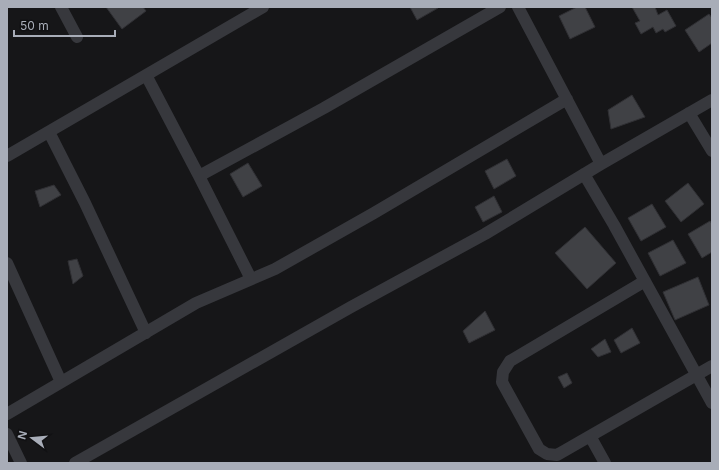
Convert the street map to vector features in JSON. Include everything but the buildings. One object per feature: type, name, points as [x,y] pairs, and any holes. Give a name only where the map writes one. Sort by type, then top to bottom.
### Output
[{"type":"street","points":[[61,7],[77,37]]},
{"type":"street","points":[[7,156],[264,7]]},
{"type":"street","points":[[199,176],[324,108],[500,7]]},
{"type":"street","points":[[518,7],[601,164]]},
{"type":"street","points":[[146,75],[251,279]]},
{"type":"street","points":[[7,414],[196,303],[275,269],[367,217],[567,99]]},
{"type":"street","points":[[75,463],[351,307],[485,234],[584,174],[712,100]]},
{"type":"street","points":[[689,113],[712,151]]},
{"type":"street","points":[[49,132],[85,203],[146,333]]},
{"type":"street","points":[[584,174],[712,403]]},
{"type":"street","points":[[7,263],[61,382]]},
{"type":"street","points":[[645,281],[510,361],[503,372],[502,382],[539,450],[547,454],[557,455],[712,366]]},
{"type":"street","points":[[7,434],[21,463]]},
{"type":"street","points":[[590,436],[605,463]]}]
